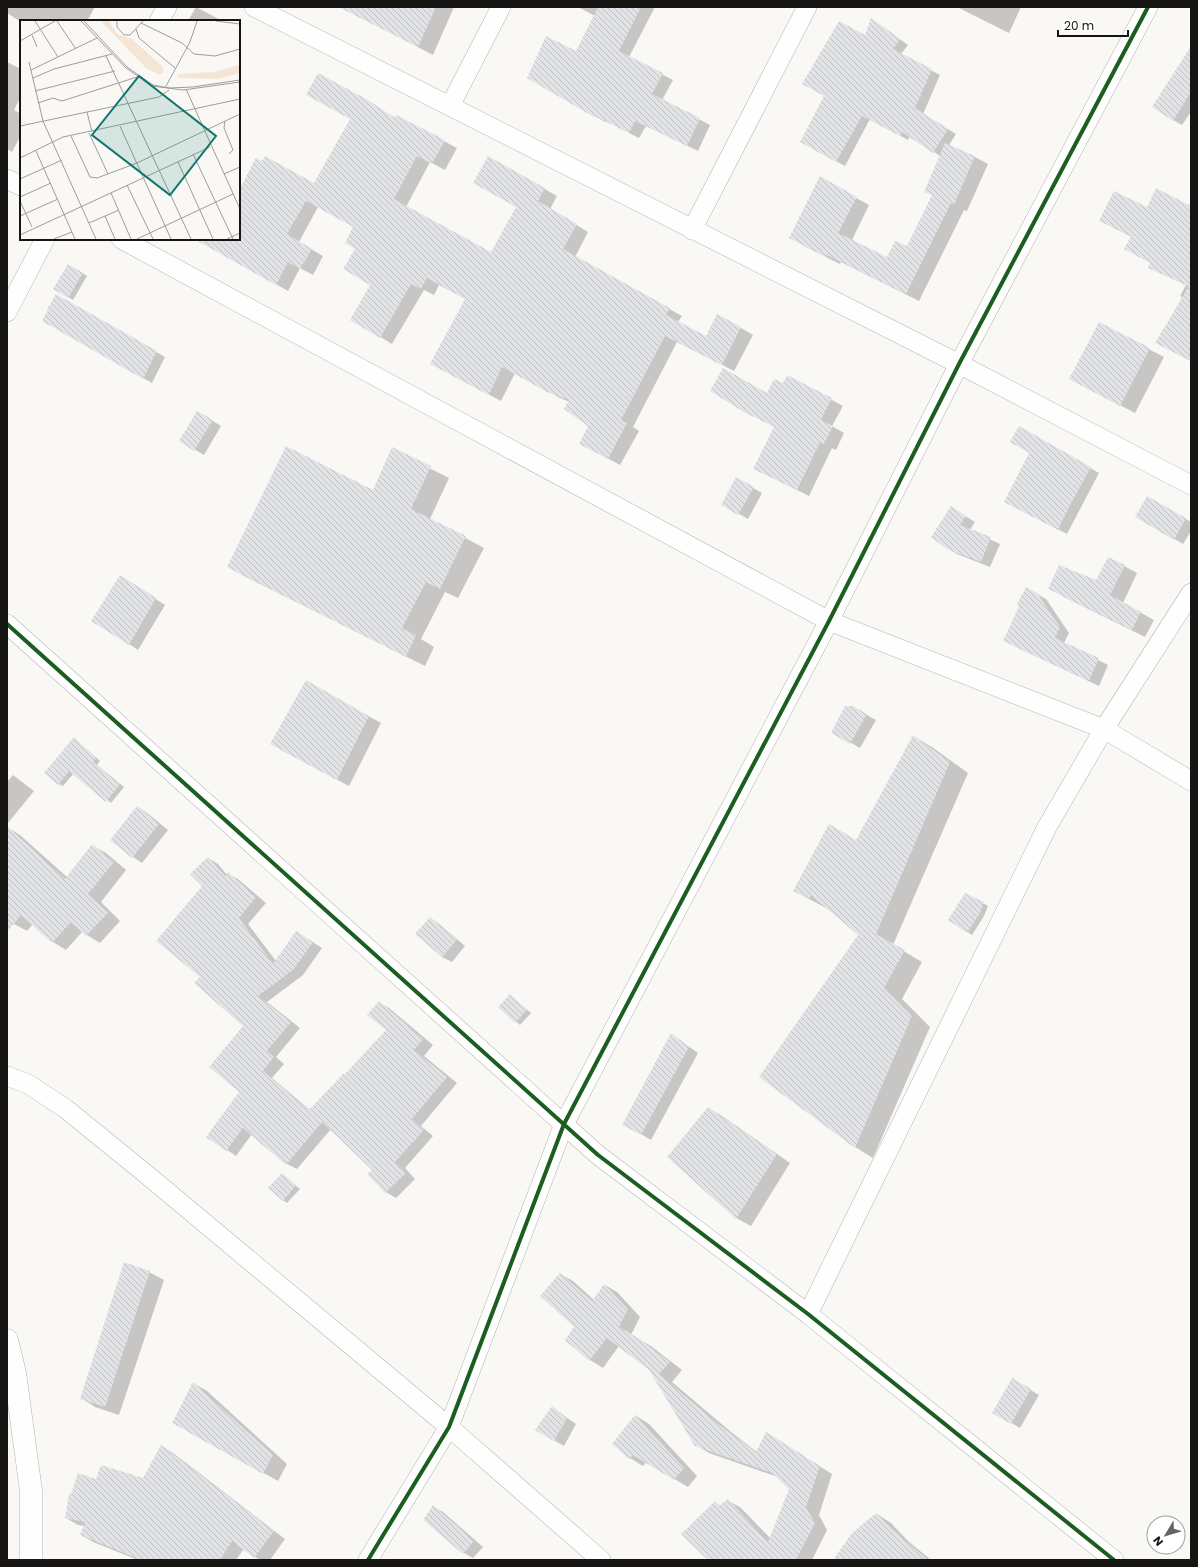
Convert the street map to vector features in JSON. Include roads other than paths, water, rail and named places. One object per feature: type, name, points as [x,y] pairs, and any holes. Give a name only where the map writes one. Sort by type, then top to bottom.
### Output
[{"type":"street","points":[[160,20],[167,7]]},
{"type":"street","points":[[254,7],[958,364],[1191,485]]},
{"type":"street","points":[[450,106],[501,7]]},
{"type":"street","points":[[692,230],[808,7]]},
{"type":"street","points":[[368,1560],[449,1427],[564,1124],[828,621],[958,364],[1148,7]]},
{"type":"street","points":[[7,179],[20,186]]},
{"type":"street","points":[[7,312],[44,240]]},
{"type":"street","points":[[123,240],[828,621],[1104,729],[1191,781]]},
{"type":"street","points":[[808,1314],[1047,827],[1104,729],[1191,593]]},
{"type":"street","points":[[7,624],[598,1155],[808,1314],[1114,1560]]},
{"type":"street","points":[[7,1076],[28,1084],[66,1108],[449,1427],[601,1560]]},
{"type":"street","points":[[7,1340],[15,1373],[31,1491],[31,1560]]}]
